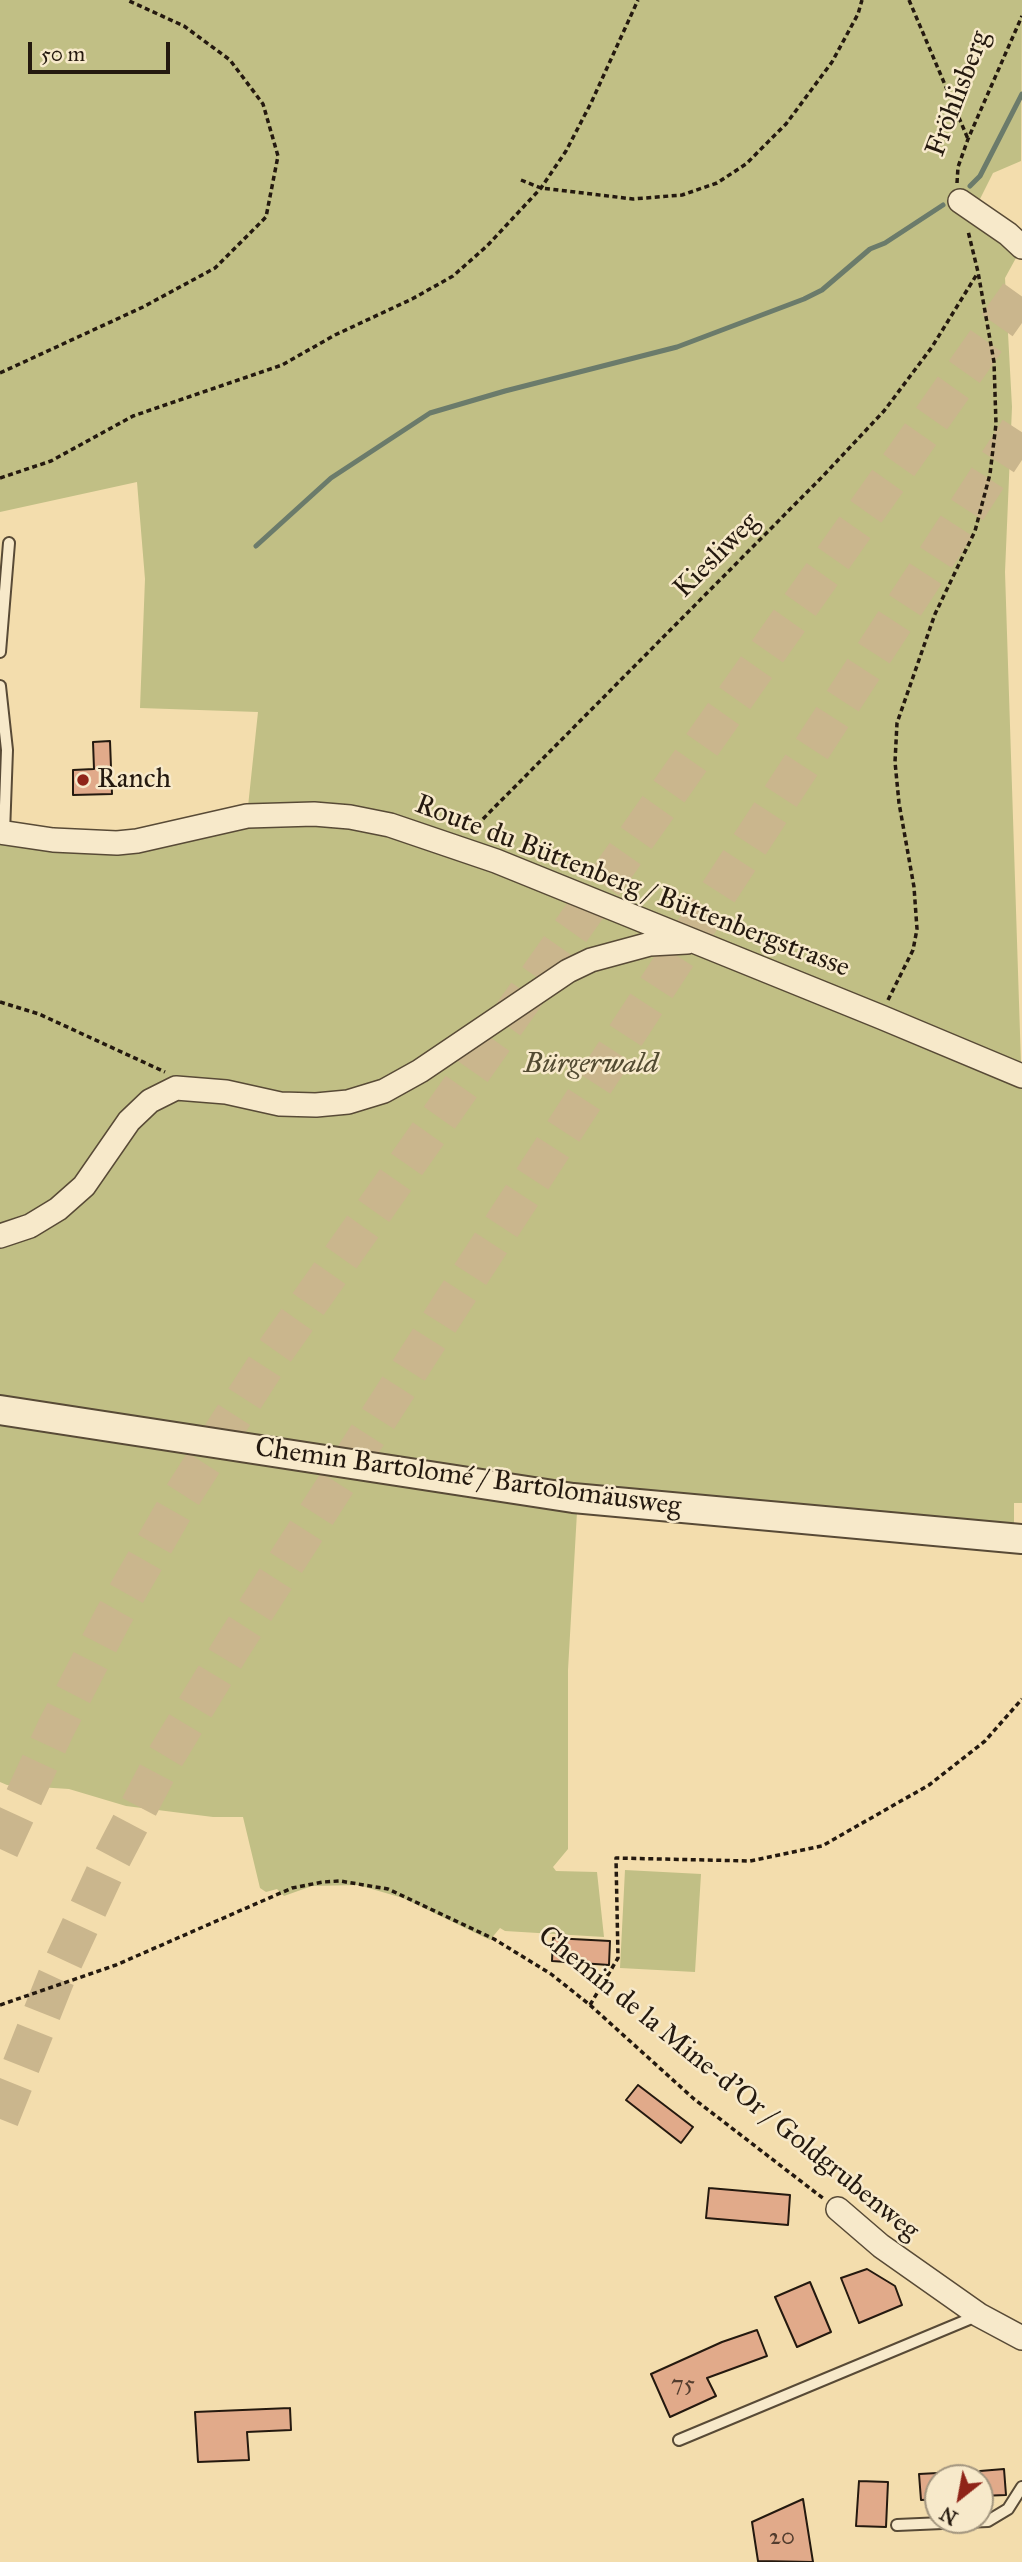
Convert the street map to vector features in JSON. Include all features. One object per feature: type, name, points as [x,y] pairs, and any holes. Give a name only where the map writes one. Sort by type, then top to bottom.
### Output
[{"type":"street","name":"Fröhlisberg","points":[[960,201],[1022,247]]},
{"type":"street","name":"Route du Büttenberg / Büttenbergstrasse","points":[[2,832],[53,840],[117,843],[137,841],[247,816],[314,814],[350,817],[390,825],[456,846],[1022,1076]]},
{"type":"street","points":[[0,1236],[30,1226],[58,1209],[84,1186],[129,1121],[150,1101],[176,1088],[226,1092],[280,1104],[348,1102],[384,1091],[420,1072],[579,965],[650,944],[694,942]]},
{"type":"street","name":"Chemin Bartolomé / Bartolomäusweg","points":[[0,1410],[573,1498],[1022,1539]]},
{"type":"street","name":"Chemin de la Mine-d'Or / Goldgrubenweg","points":[[838,2209],[881,2246],[978,2315],[1022,2338]]},
{"type":"lane","points":[[0,652],[9,543]]},
{"type":"lane","points":[[0,686],[7,750],[2,832]]},
{"type":"lane","points":[[678,2440],[978,2315]]},
{"type":"lane","points":[[897,2525],[988,2521],[1008,2509],[1022,2487]]},
{"type":"path","points":[[0,373],[143,307],[215,268],[266,217],[278,156],[263,104],[230,60],[184,26],[127,0]]},
{"type":"path","points":[[0,478],[51,461],[134,416],[282,365],[335,335],[453,276],[487,246],[541,188],[566,151],[638,0]]},
{"type":"path","points":[[521,180],[541,188],[632,200],[682,195],[717,183],[746,164],[786,124],[832,62],[858,14],[862,0]]},
{"type":"path","points":[[909,0],[968,139]]},
{"type":"path","name":"Fröhlisberg","points":[[960,201],[958,167],[1022,16]]},
{"type":"path","points":[[881,1017],[913,950],[917,929],[914,887],[898,803],[895,762],[897,723],[934,614],[975,531],[990,474],[996,424],[994,362],[978,272],[960,201]]},
{"type":"path","name":"Kiesliweg","points":[[456,846],[884,411],[932,347],[978,272]]},
{"type":"path","points":[[0,1002],[39,1014],[164,1070],[176,1088]]},
{"type":"path","points":[[590,2005],[618,1958],[616,1858],[750,1861],[822,1846],[929,1785],[985,1741],[1022,1699]]},
{"type":"path","name":"Chemin de la Mine-d'Or / Goldgrubenweg","points":[[0,2005],[116,1965],[292,1888],[341,1881],[388,1889],[494,1938],[551,1974],[590,2005],[694,2099],[838,2209]]},
{"type":"green space","name":"Bürgerwald","points":[[0,0],[1022,0],[1021,161],[993,173],[972,215],[1022,247],[1005,278],[1012,407],[1005,572],[1021,1064],[1014,1082],[1022,1088],[1022,1503],[1014,1503],[1014,1531],[577,1512],[568,1670],[568,1849],[553,1867],[556,1871],[597,1872],[604,1937],[505,1931],[500,1928],[490,1940],[403,1898],[358,1885],[312,1886],[284,1896],[277,1889],[266,1892],[260,1888],[243,1817],[213,1817],[126,1806],[69,1789],[7,1785],[0,1782],[0,832],[53,840],[247,816],[258,712],[140,708],[145,579],[137,482],[0,512]]},
{"type":"green space","points":[[625,1870],[701,1874],[695,1972],[620,1968]]},
{"type":"building","points":[[110,741],[112,794],[73,795],[73,770],[94,769],[93,742]]},
{"type":"building","points":[[553,1938],[610,1941],[609,1965],[552,1961]]},
{"type":"building","points":[[638,2085],[693,2127],[681,2143],[626,2100]]},
{"type":"building","points":[[709,2188],[790,2195],[788,2225],[706,2218]]},
{"type":"building","points":[[867,2269],[895,2286],[902,2305],[859,2323],[841,2278]]},
{"type":"building","points":[[810,2282],[831,2332],[797,2347],[775,2297]]},
{"type":"building","points":[[757,2330],[767,2356],[707,2378],[716,2396],[670,2417],[651,2374],[722,2342]]},
{"type":"building","points":[[290,2408],[291,2430],[247,2432],[249,2460],[198,2462],[195,2412]]},
{"type":"building","points":[[1004,2469],[1006,2495],[994,2495],[994,2470]]},
{"type":"building","points":[[919,2474],[924,2474],[924,2500],[921,2500]]},
{"type":"building","points":[[859,2481],[888,2482],[886,2527],[856,2526]]},
{"type":"building","points":[[803,2499],[813,2562],[758,2561],[752,2522]]},
{"type":"waterway","points":[[970,186],[980,176],[1022,94]]},
{"type":"waterway","points":[[256,546],[331,478],[430,413],[677,347],[804,299],[822,290],[870,249],[885,243],[943,205]]},
{"type":"tunnel","points":[[0,1849],[56,1728],[113,1617],[182,1496],[273,1354],[1022,290]]},
{"type":"tunnel","points":[[0,2119],[56,1978],[107,1868],[163,1761],[232,1647],[450,1306],[1022,425]]},
{"type":"place","name":"Ranch","points":[[83,780]]}]
